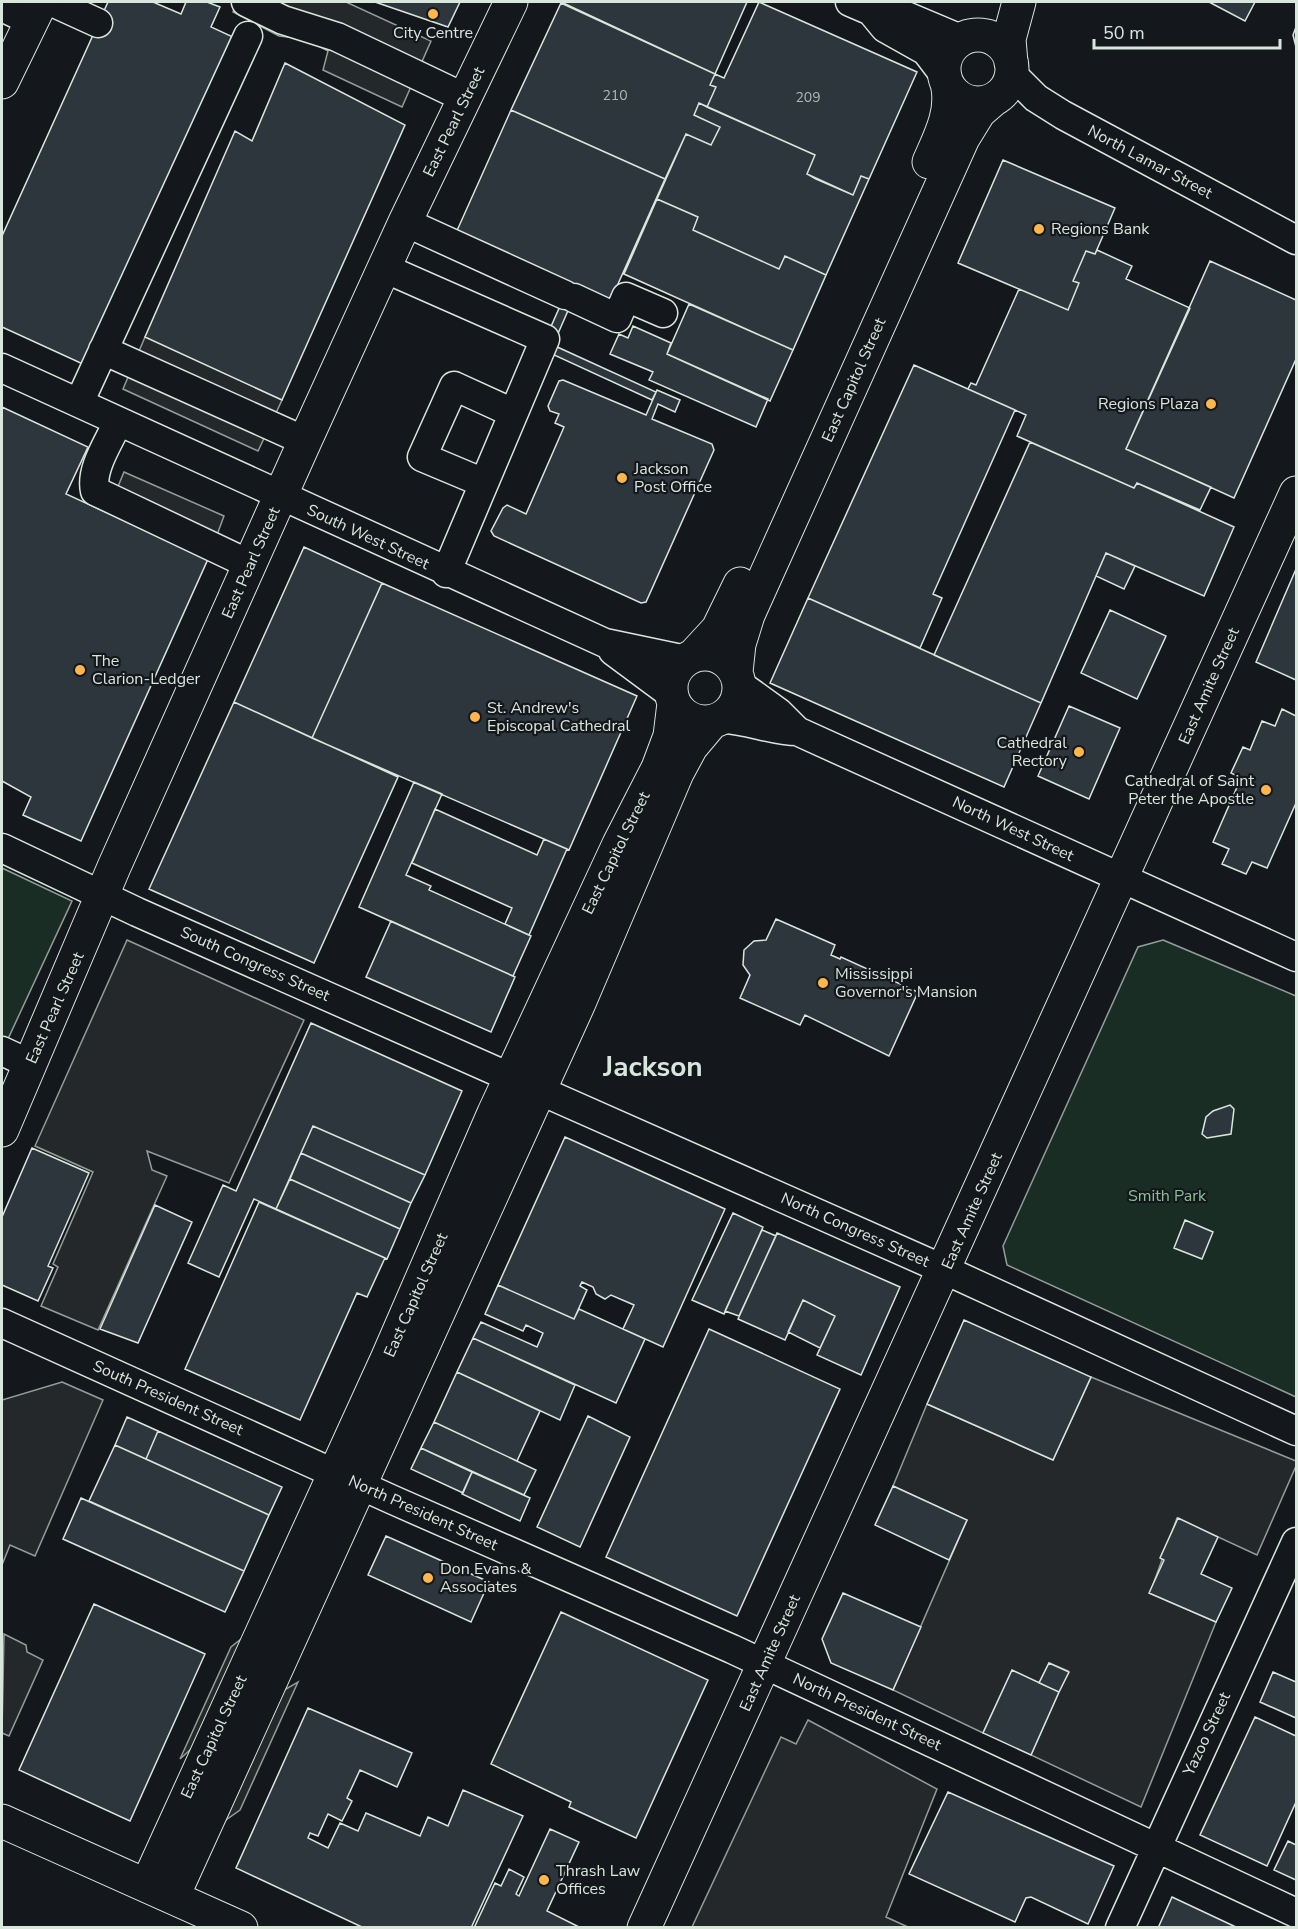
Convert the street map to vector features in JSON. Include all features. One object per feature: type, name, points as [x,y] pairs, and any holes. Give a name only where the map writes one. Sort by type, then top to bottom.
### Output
[{"type":"main road","name":"East Pearl Street","points":[[2,1130],[16,1058],[103,896],[305,441],[405,222],[511,2]]},
{"type":"main road","points":[[996,2],[966,38],[950,50],[945,60],[946,80],[954,93],[963,100],[974,103],[1006,78],[1009,39],[1019,2]]},
{"type":"main road","points":[[2,82],[41,8]]},
{"type":"main road","points":[[966,38],[981,35],[1001,44],[1006,78]]},
{"type":"main road","name":"East Capitol Street","points":[[738,678],[737,654],[745,623],[769,567],[963,138],[979,112],[1006,78]]},
{"type":"main road","name":"East Capitol Street","points":[[690,658],[718,629],[730,606],[938,144],[947,117],[950,93],[946,80]]},
{"type":"main road","name":"East Amite Street","points":[[644,1928],[945,1270],[1296,493]]},
{"type":"main road","points":[[719,657],[738,678],[736,703],[717,720],[690,719],[680,712],[673,698],[672,680],[677,669],[690,658],[719,657]]},
{"type":"main road","name":"East Capitol Street","points":[[525,1084],[619,844],[662,760],[670,736],[673,698]]},
{"type":"main road","name":"East Capitol Street","points":[[160,1891],[525,1084],[677,773],[692,747],[717,720]]},
{"type":"main road","points":[[2,1821],[241,1928]]},
{"type":"street","points":[[246,2],[283,20],[337,36],[465,98]]},
{"type":"street","points":[[860,6],[892,10],[966,38]]},
{"type":"street","points":[[860,6],[885,28],[926,51],[946,80]]},
{"type":"street","points":[[2,7],[41,8],[98,23]]},
{"type":"street","points":[[79,403],[248,36]]},
{"type":"street","name":"North Lamar Street","points":[[1006,78],[1064,115],[1296,240]]},
{"type":"street","points":[[405,222],[617,318],[626,297],[663,313]]},
{"type":"street","points":[[384,268],[545,339],[446,573]]},
{"type":"street","points":[[104,350],[305,441]]},
{"type":"street","name":"South West Street","points":[[2,368],[605,644],[673,698]]},
{"type":"street","points":[[484,483],[422,457],[454,386],[513,413]]},
{"type":"street","points":[[118,422],[95,473],[93,483],[95,491],[251,565]]},
{"type":"street","name":"South West Street","points":[[605,644],[690,658]]},
{"type":"street","name":"North West Street","points":[[738,678],[797,731],[1296,957]]},
{"type":"street","points":[[717,720],[744,720],[774,729],[797,731]]},
{"type":"street","name":"South Congress Street","points":[[2,848],[103,896],[525,1084]]},
{"type":"street","name":"North Congress Street","points":[[525,1084],[945,1270],[1296,1431]]},
{"type":"street","name":"South President Street","points":[[2,1323],[347,1479]]},
{"type":"street","name":"North President Street","points":[[347,1479],[765,1664],[1296,1913]]},
{"type":"street","name":"Yazoo Street","points":[[1120,1928],[1296,1542]]},
{"type":"green space","points":[[2,868],[72,901],[7,1041],[2,1039]]},
{"type":"green space","name":"Smith Park","points":[[1163,940],[1296,996],[1296,1397],[1007,1265],[1003,1246],[1138,947]]},
{"type":"shaded area","points":[[238,2],[346,2],[431,41],[402,107],[323,70],[328,51],[306,39],[279,36],[233,12]]},
{"type":"shaded area","points":[[145,337],[282,400],[258,451],[123,389]]},
{"type":"shaded area","points":[[124,472],[224,516],[208,559],[107,513]]},
{"type":"shaded area","points":[[127,940],[304,1020],[229,1183],[147,1151],[152,1170],[167,1176],[98,1330],[41,1306],[58,1267],[53,1264],[93,1172],[35,1146]]},
{"type":"shaded area","points":[[1091,1377],[1296,1461],[1296,1466],[1257,1555],[1177,1518],[1150,1593],[1216,1622],[1141,1807],[1031,1755],[1068,1671],[1049,1663],[1039,1683],[1012,1671],[983,1733],[893,1690],[967,1520],[893,1486],[927,1404],[1053,1460]]},
{"type":"shaded area","points":[[62,1382],[103,1400],[35,1556],[10,1545],[2,1565],[2,1400]]},
{"type":"shaded area","points":[[256,1627],[214,1728],[180,1759],[231,1647]]},
{"type":"shaded area","points":[[4,1634],[26,1645],[27,1652],[43,1660],[9,1736],[2,1733]]},
{"type":"shaded area","points":[[298,1682],[240,1810],[213,1829],[272,1697]]},
{"type":"shaded area","points":[[808,1720],[937,1789],[886,1917],[908,1927],[692,1927],[781,1737],[796,1744]]},
{"type":"building","points":[[108,2],[153,2],[181,14],[186,2],[207,2],[220,7],[211,27],[233,37],[85,365],[2,327],[2,236]]},
{"type":"building","name":"City Centre","points":[[375,2],[460,2],[448,27]]},
{"type":"building","points":[[561,2],[747,2],[715,74]]},
{"type":"building","points":[[759,2],[917,72],[869,179],[861,176],[853,195],[807,174],[815,155],[707,107],[716,87],[710,85],[715,74],[724,78]]},
{"type":"building","points":[[1209,2],[1255,2],[1245,21]]},
{"type":"building","points":[[561,3],[715,74],[710,85],[716,87],[707,107],[699,103],[694,115],[720,127],[711,145],[686,134],[665,179],[511,110]]},
{"type":"building","points":[[1296,27],[1296,47],[1293,35]]},
{"type":"building","points":[[285,63],[405,125],[282,400],[145,337],[235,131],[252,141]]},
{"type":"building","points":[[699,103],[815,155],[807,174],[816,179],[853,195],[861,176],[869,179],[826,275],[785,256],[779,269],[693,230],[698,217],[657,199],[686,134],[711,145],[720,127],[694,115]]},
{"type":"building","points":[[511,110],[665,179],[609,304],[455,235]]},
{"type":"building","name":"Regions Bank","points":[[1003,160],[1115,208],[1095,254],[1086,251],[1073,281],[1079,283],[1068,310],[958,263]]},
{"type":"building","points":[[657,199],[698,217],[693,230],[779,269],[785,256],[826,275],[793,350],[624,274]]},
{"type":"building","points":[[1097,250],[1132,266],[1126,279],[1190,308],[1126,449],[1211,487],[1200,510],[1137,483],[1134,488],[1017,436],[1026,415],[968,389],[971,383],[976,385],[1019,289],[1068,310],[1079,283],[1073,281],[1086,251],[1095,254]]},
{"type":"building","name":"Regions Plaza","points":[[1210,261],[1296,300],[1296,359],[1234,498],[1126,449]]},
{"type":"building","points":[[569,286],[577,290],[553,345],[656,392],[652,400],[541,349]]},
{"type":"building","points":[[689,304],[793,350],[770,401],[667,354]]},
{"type":"building","points":[[633,326],[671,343],[667,354],[768,399],[756,427],[649,380],[653,372],[610,354],[619,334],[628,338]]},
{"type":"building","points":[[914,365],[1015,410],[933,594],[942,598],[920,648],[808,598]]},
{"type":"building","name":"Jackson Post Office","points":[[563,380],[646,415],[657,390],[680,400],[675,412],[658,404],[652,419],[712,444],[714,450],[646,602],[641,603],[494,536],[491,531],[503,508],[507,505],[526,514],[564,427],[555,423],[559,414],[550,411],[548,406],[559,381]]},
{"type":"building","name":"The Clarion-Ledger","points":[[2,407],[88,447],[66,494],[208,559],[81,841],[23,815],[31,797],[2,781]]},
{"type":"building","points":[[1030,442],[1134,488],[1137,483],[1234,527],[1204,596],[1106,553],[1041,703],[934,655]]},
{"type":"building","points":[[304,547],[382,583],[312,738],[234,702]]},
{"type":"building","points":[[1106,553],[1135,566],[1124,589],[1096,576]]},
{"type":"building","points":[[1296,569],[1296,680],[1256,662]]},
{"type":"building","name":"St. Andrew's Episcopal Cathedral","points":[[382,583],[637,696],[569,850],[312,738]]},
{"type":"building","points":[[808,598],[1041,703],[1004,787],[770,683]]},
{"type":"building","points":[[1110,610],[1166,636],[1137,699],[1081,673]]},
{"type":"building","points":[[234,702],[398,777],[314,963],[149,889]]},
{"type":"building","name":"Cathedral Rectory","points":[[1069,706],[1120,728],[1089,799],[1038,776]]},
{"type":"building","name":"Cathedral of Saint Peter the Apostle","points":[[1282,709],[1296,716],[1296,803],[1267,868],[1252,862],[1246,874],[1222,864],[1229,849],[1213,842],[1241,778],[1231,773],[1243,747],[1250,750],[1262,721],[1275,726]]},
{"type":"building","points":[[414,782],[442,794],[406,875],[431,886],[429,890],[531,936],[513,976],[359,907]]},
{"type":"building","points":[[435,809],[537,855],[544,839],[567,849],[529,935],[505,924],[512,908],[412,863]]},
{"type":"building","name":"Mississippi Governor's Mansion","points":[[776,919],[835,945],[831,955],[840,959],[841,957],[918,992],[889,1056],[805,1015],[800,1025],[740,998],[750,975],[743,965],[744,950],[754,941],[766,940]]},
{"type":"building","points":[[391,921],[515,977],[491,1032],[366,977]]},
{"type":"building","points":[[311,1023],[462,1091],[425,1175],[313,1126],[276,1209],[254,1199],[219,1277],[188,1263],[223,1185],[236,1191]]},
{"type":"building","points":[[1230,1105],[1234,1109],[1231,1134],[1207,1138],[1202,1134],[1206,1117],[1213,1111]]},
{"type":"building","points":[[313,1126],[425,1175],[411,1203],[301,1153]]},
{"type":"building","points":[[565,1137],[725,1209],[663,1347],[623,1329],[634,1305],[611,1295],[605,1299],[596,1294],[593,1287],[582,1282],[580,1286],[587,1290],[574,1319],[498,1285]]},
{"type":"building","points":[[32,1148],[89,1173],[48,1266],[53,1268],[38,1301],[2,1285],[2,1217]]},
{"type":"building","points":[[301,1153],[411,1203],[400,1229],[290,1179]]},
{"type":"building","points":[[290,1179],[400,1229],[387,1259],[276,1209]]},
{"type":"building","points":[[259,1202],[385,1258],[367,1297],[357,1293],[300,1420],[185,1369]]},
{"type":"building","points":[[155,1205],[192,1222],[138,1343],[100,1329]]},
{"type":"building","points":[[733,1213],[763,1227],[724,1314],[692,1300]]},
{"type":"building","points":[[1185,1220],[1213,1232],[1202,1259],[1174,1248]]},
{"type":"building","points":[[762,1230],[776,1236],[739,1316],[725,1311]]},
{"type":"building","points":[[777,1233],[900,1287],[861,1375],[817,1355],[835,1316],[803,1300],[785,1340],[738,1319]]},
{"type":"building","points":[[498,1285],[574,1319],[579,1309],[645,1339],[616,1403],[473,1338],[481,1322],[537,1347],[543,1333],[526,1325],[523,1331],[485,1314]]},
{"type":"building","points":[[803,1300],[835,1316],[820,1348],[788,1332]]},
{"type":"building","points":[[964,1320],[1091,1377],[1053,1460],[927,1404]]},
{"type":"building","points":[[709,1329],[840,1389],[737,1616],[606,1557]]},
{"type":"building","points":[[473,1338],[575,1385],[560,1420],[457,1372]]},
{"type":"building","points":[[457,1372],[540,1411],[517,1461],[434,1422]]},
{"type":"building","points":[[588,1416],[630,1437],[580,1547],[537,1527]]},
{"type":"building","points":[[127,1417],[158,1431],[146,1459],[115,1445]]},
{"type":"building","points":[[434,1422],[536,1470],[524,1495],[421,1448]]},
{"type":"building","points":[[158,1431],[282,1487],[269,1515],[146,1459]]},
{"type":"building","points":[[115,1445],[269,1515],[244,1571],[89,1501]]},
{"type":"building","points":[[421,1448],[472,1472],[463,1493],[411,1469]]},
{"type":"building","points":[[472,1472],[530,1498],[520,1521],[462,1494]]},
{"type":"building","points":[[893,1486],[967,1520],[949,1560],[875,1525]]},
{"type":"building","points":[[81,1498],[244,1571],[225,1612],[63,1539]]},
{"type":"building","points":[[1178,1518],[1218,1537],[1201,1574],[1232,1588],[1216,1622],[1149,1593],[1164,1560],[1160,1558]]},
{"type":"building","name":"Don Evans & Associates","points":[[386,1536],[489,1582],[471,1622],[368,1575]]},
{"type":"building","points":[[843,1593],[921,1627],[893,1690],[831,1663],[822,1639]]},
{"type":"building","points":[[94,1604],[205,1654],[130,1821],[19,1770]]},
{"type":"building","points":[[561,1612],[708,1680],[636,1838],[569,1807],[571,1802],[491,1764]]},
{"type":"building","points":[[1049,1663],[1069,1672],[1059,1692],[1039,1683]]},
{"type":"building","points":[[1012,1670],[1059,1692],[1031,1755],[983,1733]]},
{"type":"building","points":[[1273,1672],[1296,1682],[1296,1718],[1260,1702]]},
{"type":"building","points":[[308,1708],[412,1753],[397,1787],[360,1770],[347,1798],[352,1801],[342,1821],[328,1814],[318,1836],[310,1833],[308,1838],[328,1848],[340,1823],[358,1831],[366,1813],[420,1836],[428,1817],[448,1826],[463,1790],[523,1816],[471,1928],[364,1928],[236,1868]]},
{"type":"building","points":[[1255,1717],[1296,1736],[1296,1802],[1267,1866],[1200,1835]]},
{"type":"building","points":[[948,1792],[1114,1866],[1088,1924],[1031,1897],[1026,1898],[1015,1922],[909,1874]]},
{"type":"building","name":"Thrash Law Offices","points":[[550,1829],[579,1842],[547,1911],[581,1928],[474,1928],[495,1883],[501,1886],[509,1869],[524,1877],[516,1894],[519,1896]]},
{"type":"building","points":[[1288,1841],[1296,1845],[1296,1880],[1274,1870]]},
{"type":"building","points":[[1172,1897],[1238,1928],[1158,1928]]},
{"type":"place","name":"City Centre","points":[[433,14]]},
{"type":"place","name":"Regions Bank","points":[[1039,229]]},
{"type":"place","name":"Regions Plaza","points":[[1211,404]]},
{"type":"place","name":"Jackson Post Office","points":[[622,478]]},
{"type":"place","name":"The Clarion-Ledger","points":[[80,670]]},
{"type":"place","name":"St. Andrew's Episcopal Cathedral","points":[[475,717]]},
{"type":"place","name":"Cathedral Rectory","points":[[1079,752]]},
{"type":"place","name":"Cathedral of Saint Peter the Apostle","points":[[1266,790]]},
{"type":"place","name":"Mississippi Governor's Mansion","points":[[823,983]]},
{"type":"place","name":"Don Evans & Associates","points":[[428,1578]]},
{"type":"place","name":"Thrash Law Offices","points":[[544,1880]]},
{"type":"district","name":"Jackson","points":[[653,1067]]}]
